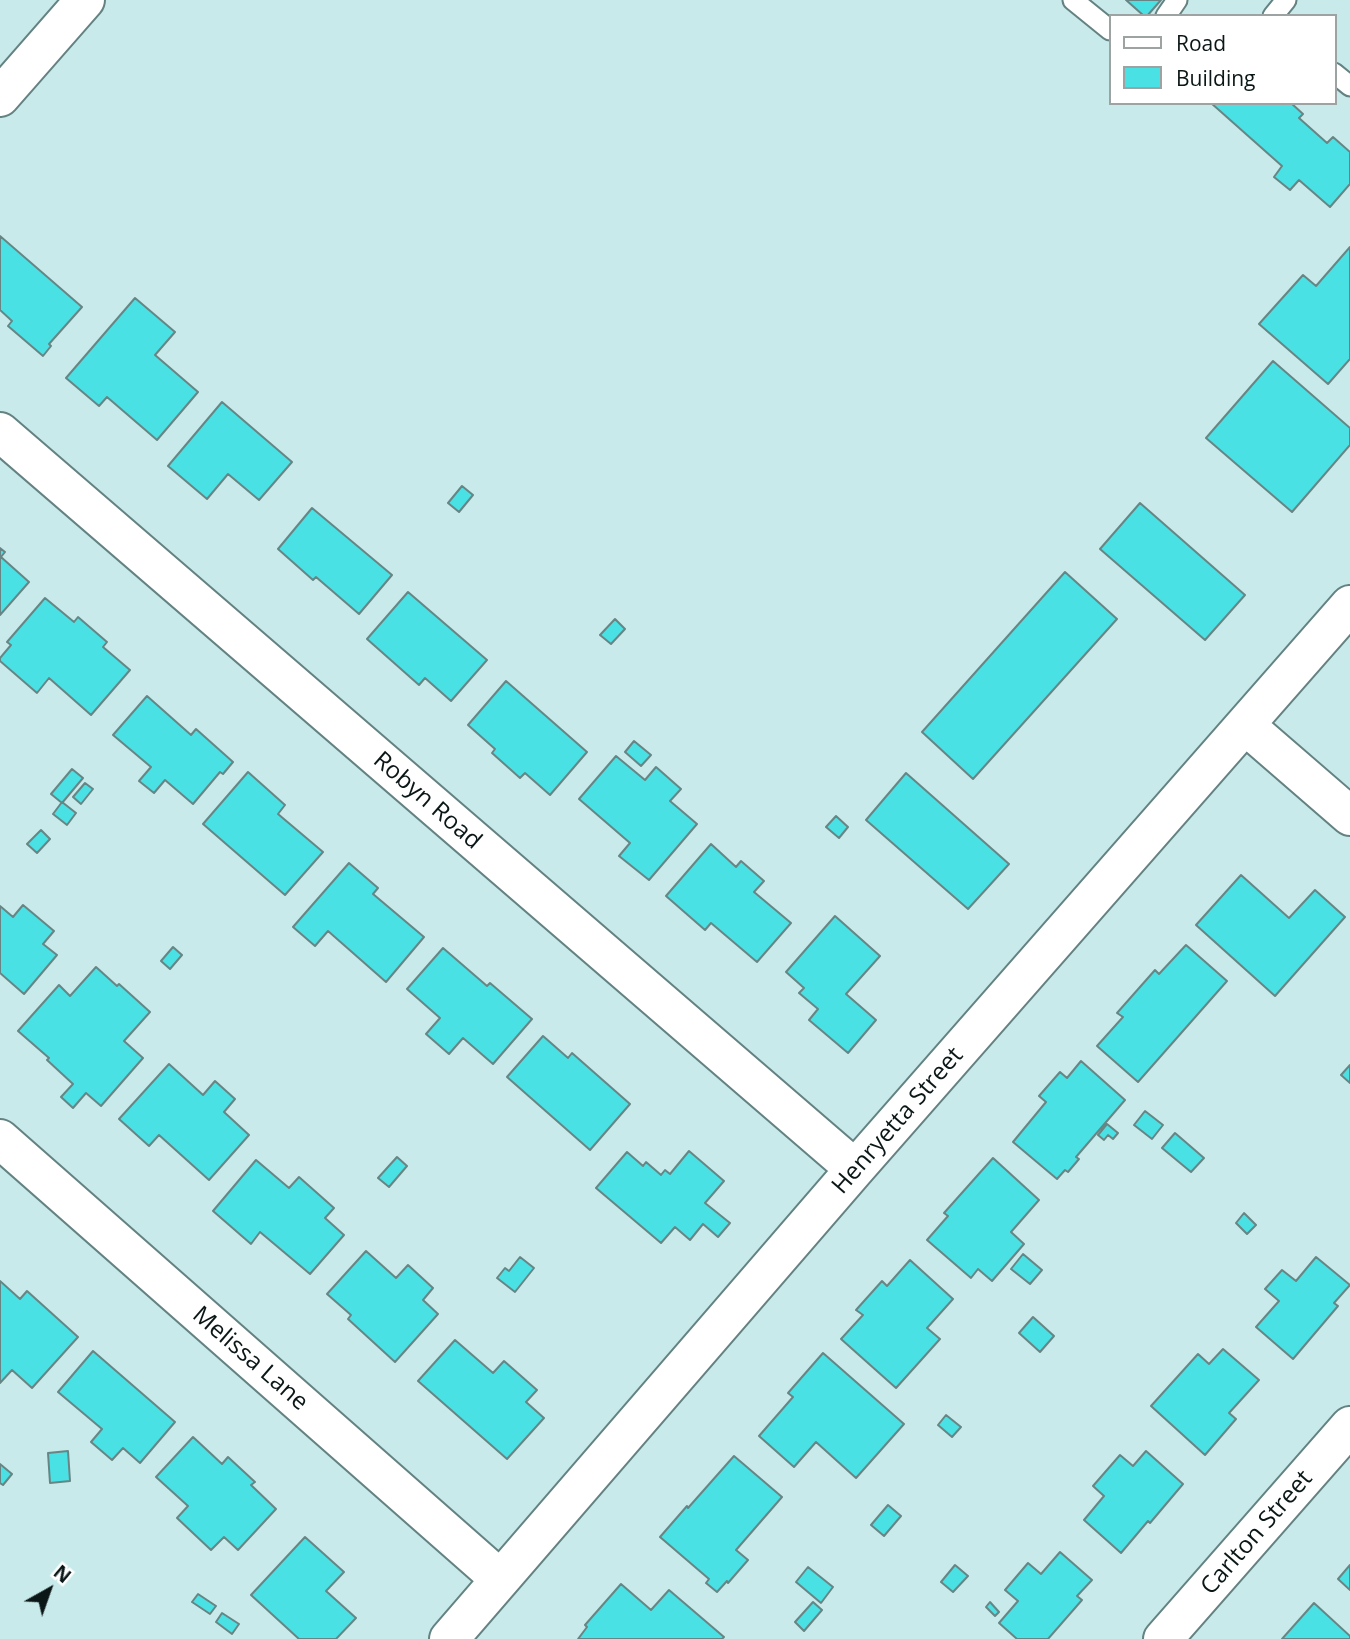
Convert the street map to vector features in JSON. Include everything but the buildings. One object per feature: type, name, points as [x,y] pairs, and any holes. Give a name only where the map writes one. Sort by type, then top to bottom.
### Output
[{"type":"street","points":[[0,97],[85,0]]},
{"type":"street","name":"Robyn Road","points":[[0,432],[855,1169]]},
{"type":"street","name":"Henryetta Street","points":[[449,1639],[855,1169],[1350,605]]},
{"type":"street","points":[[1245,725],[1350,816]]},
{"type":"street","name":"Melissa Lane","points":[[0,1139],[500,1579]]},
{"type":"street","name":"Carlton Street","points":[[1163,1639],[1350,1426]]},
{"type":"lane","points":[[1073,0],[1108,28]]},
{"type":"lane","points":[[1275,14],[1286,0]]},
{"type":"lane","points":[[1336,75],[1350,86]]}]
